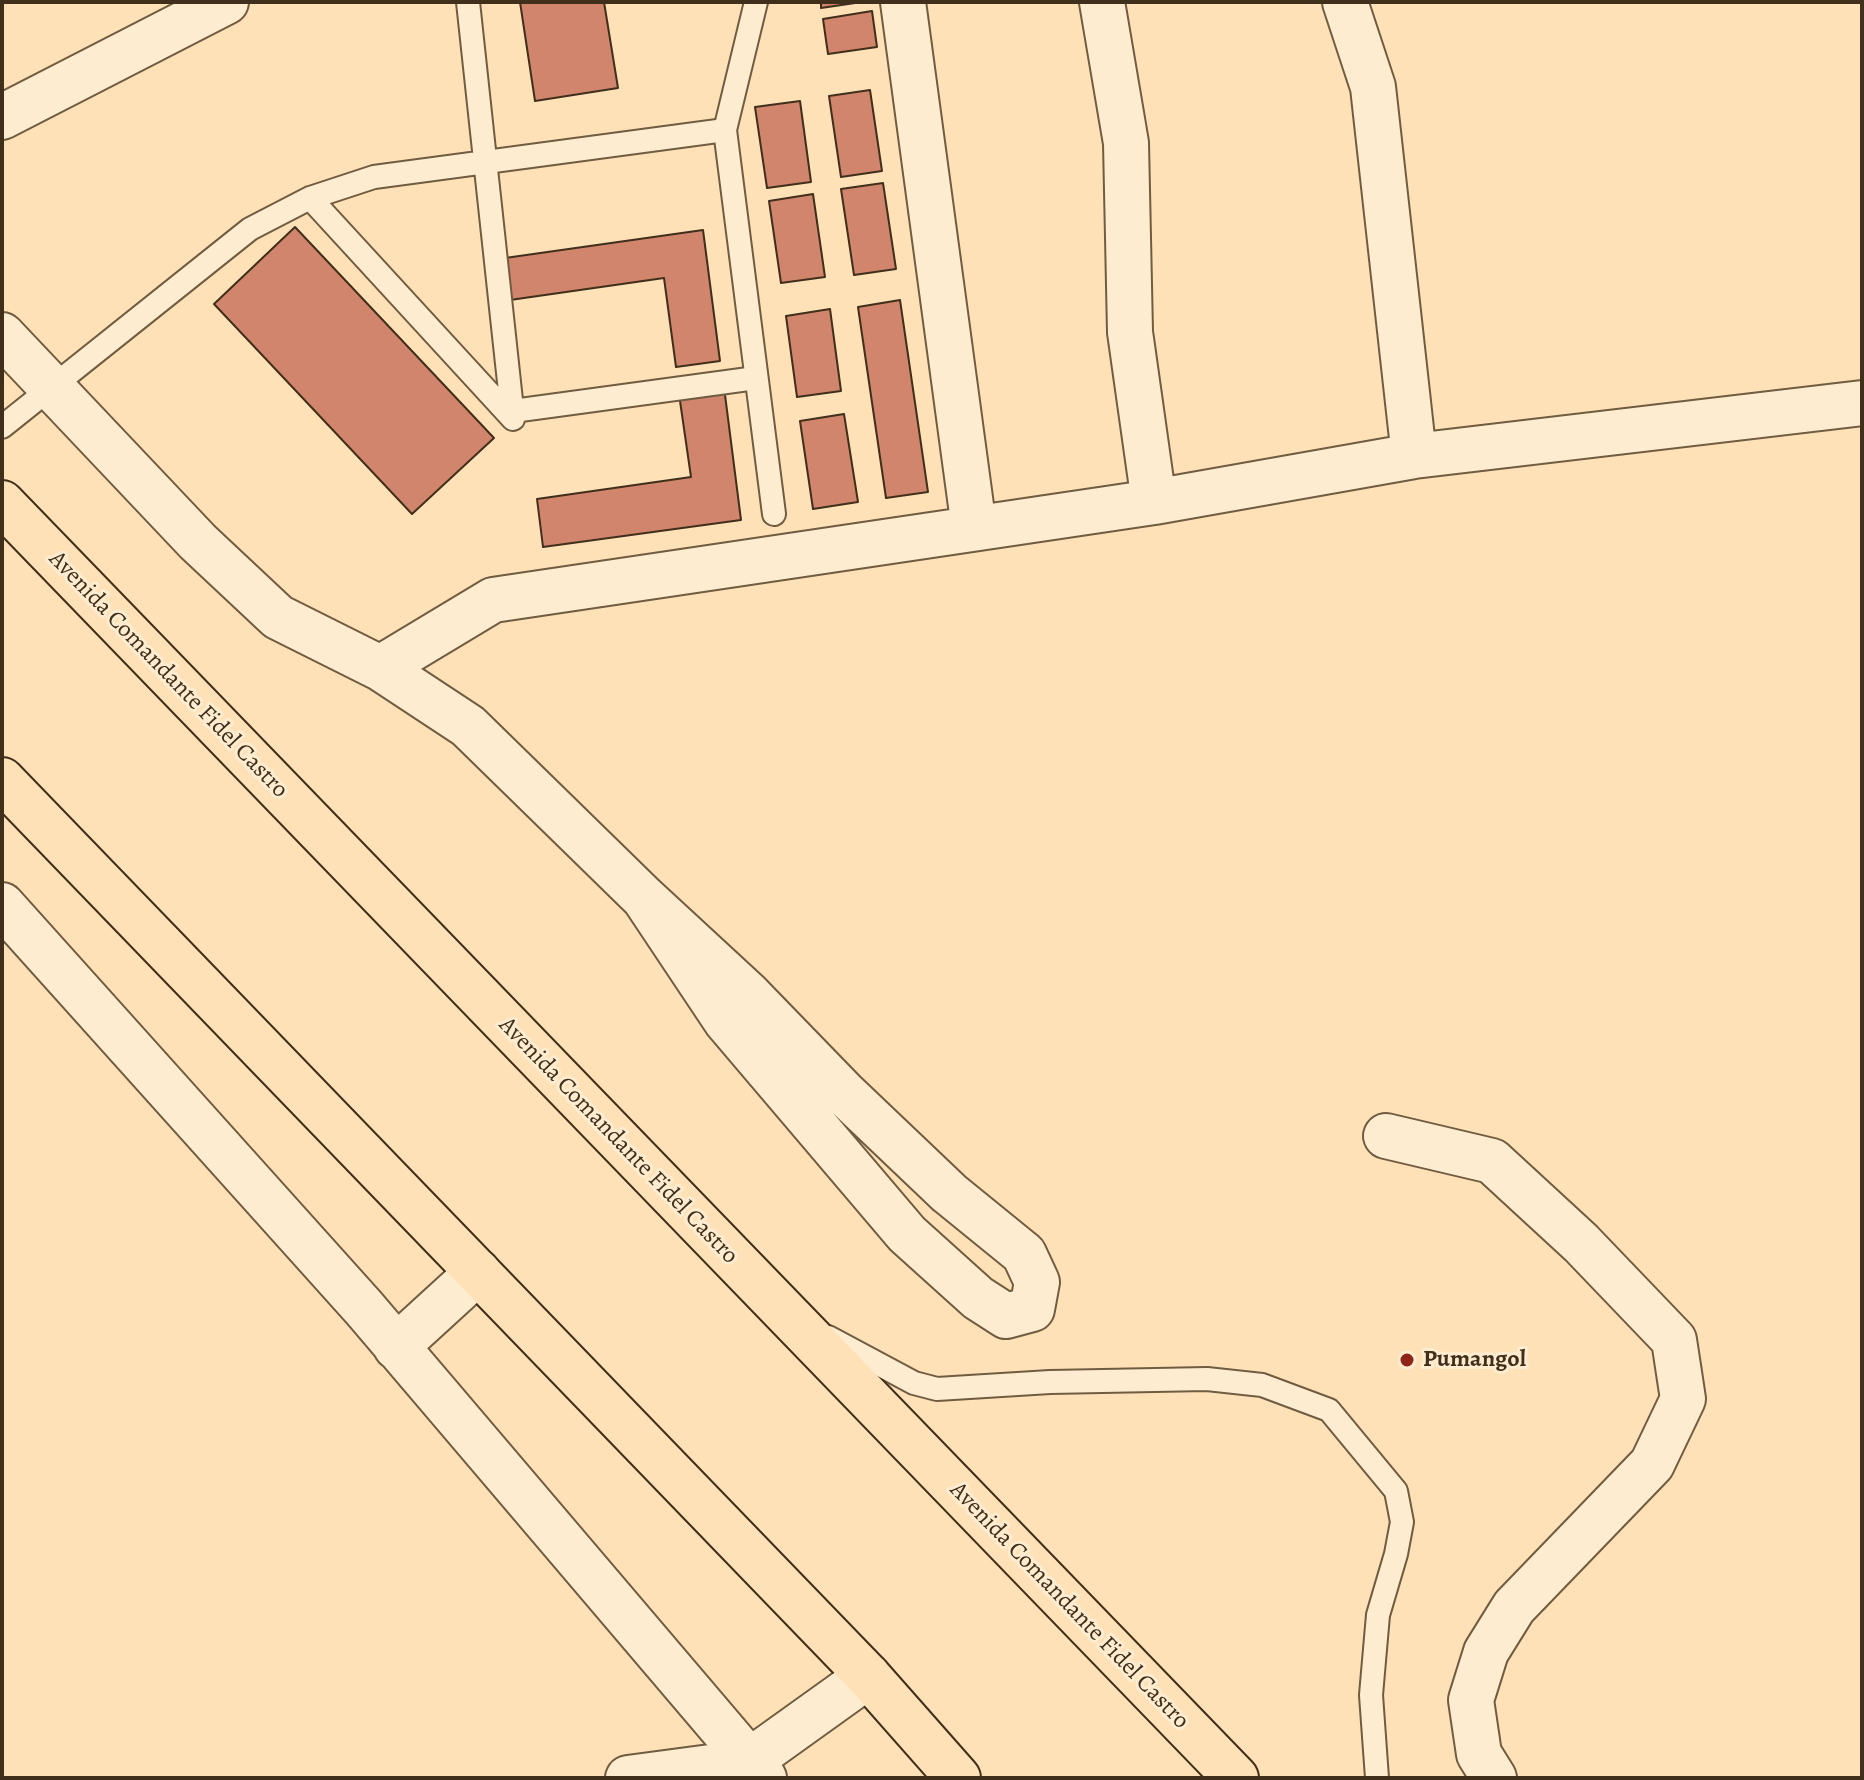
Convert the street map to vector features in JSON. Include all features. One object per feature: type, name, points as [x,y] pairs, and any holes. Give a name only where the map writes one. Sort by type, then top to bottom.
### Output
[{"type":"highway","name":"Avenida Comandante Fidel Castro","points":[[2,503],[1236,1778]]},
{"type":"highway","points":[[2,780],[868,1676],[958,1778]]},
{"type":"street","points":[[2,117],[176,14],[226,2]]},
{"type":"street","points":[[903,2],[974,528]]},
{"type":"street","points":[[1102,2],[1126,143],[1130,332],[1154,502]]},
{"type":"street","points":[[1345,2],[1373,87],[1414,456]]},
{"type":"street","points":[[2,335],[198,542],[278,617],[380,668],[468,726],[644,898],[749,995],[949,1193],[1024,1254],[1037,1282],[1032,1309],[1006,1316],[978,1298],[907,1234],[726,1021],[644,898]]},
{"type":"street","points":[[380,668],[493,600],[1154,502],[1414,456],[1862,403]]},
{"type":"street","points":[[2,905],[396,1347],[756,1770]]},
{"type":"street","points":[[814,1062],[816,1125]]},
{"type":"street","points":[[1386,1136],[1492,1161],[1581,1243],[1674,1340],[1683,1399],[1652,1464],[1514,1607],[1486,1652],[1471,1700],[1479,1754],[1494,1778]]},
{"type":"street","points":[[937,1261],[949,1193]]},
{"type":"street","points":[[396,1347],[478,1272]]},
{"type":"street","points":[[628,1778],[756,1770],[868,1676]]},
{"type":"lane","points":[[310,198],[513,419],[468,2]]},
{"type":"lane","points":[[756,2],[725,130],[774,514]]},
{"type":"lane","points":[[2,427],[250,229],[310,198],[374,177],[725,130]]},
{"type":"lane","points":[[513,411],[756,378]]},
{"type":"lane","points":[[786,1316],[914,1383],[937,1389],[1050,1382],[1207,1379],[1262,1385],[1329,1410],[1396,1491],[1402,1522],[1378,1615],[1372,1682],[1377,1778]]},
{"type":"building","points":[[520,2],[604,2],[618,88],[535,101]]},
{"type":"building","points":[[821,2],[862,2],[821,8]]},
{"type":"building","points":[[872,11],[877,47],[828,54],[823,19]]},
{"type":"building","points":[[870,90],[882,171],[841,177],[829,96]]},
{"type":"building","points":[[800,101],[811,182],[767,188],[755,107]]},
{"type":"building","points":[[883,183],[896,269],[854,275],[841,189]]},
{"type":"building","points":[[813,194],[825,277],[781,283],[769,201]]},
{"type":"building","points":[[295,227],[494,438],[412,514],[214,304]]},
{"type":"building","points":[[703,230],[720,361],[676,367],[664,278],[510,300],[505,258]]},
{"type":"building","points":[[900,300],[928,492],[886,498],[858,307]]},
{"type":"building","points":[[830,309],[841,391],[797,397],[786,316]]},
{"type":"building","points":[[724,387],[741,520],[543,547],[537,499],[691,477],[679,394]]},
{"type":"building","points":[[844,414],[858,502],[813,509],[800,421]]},
{"type":"place","name":"Pumangol","points":[[1407,1360]]}]
